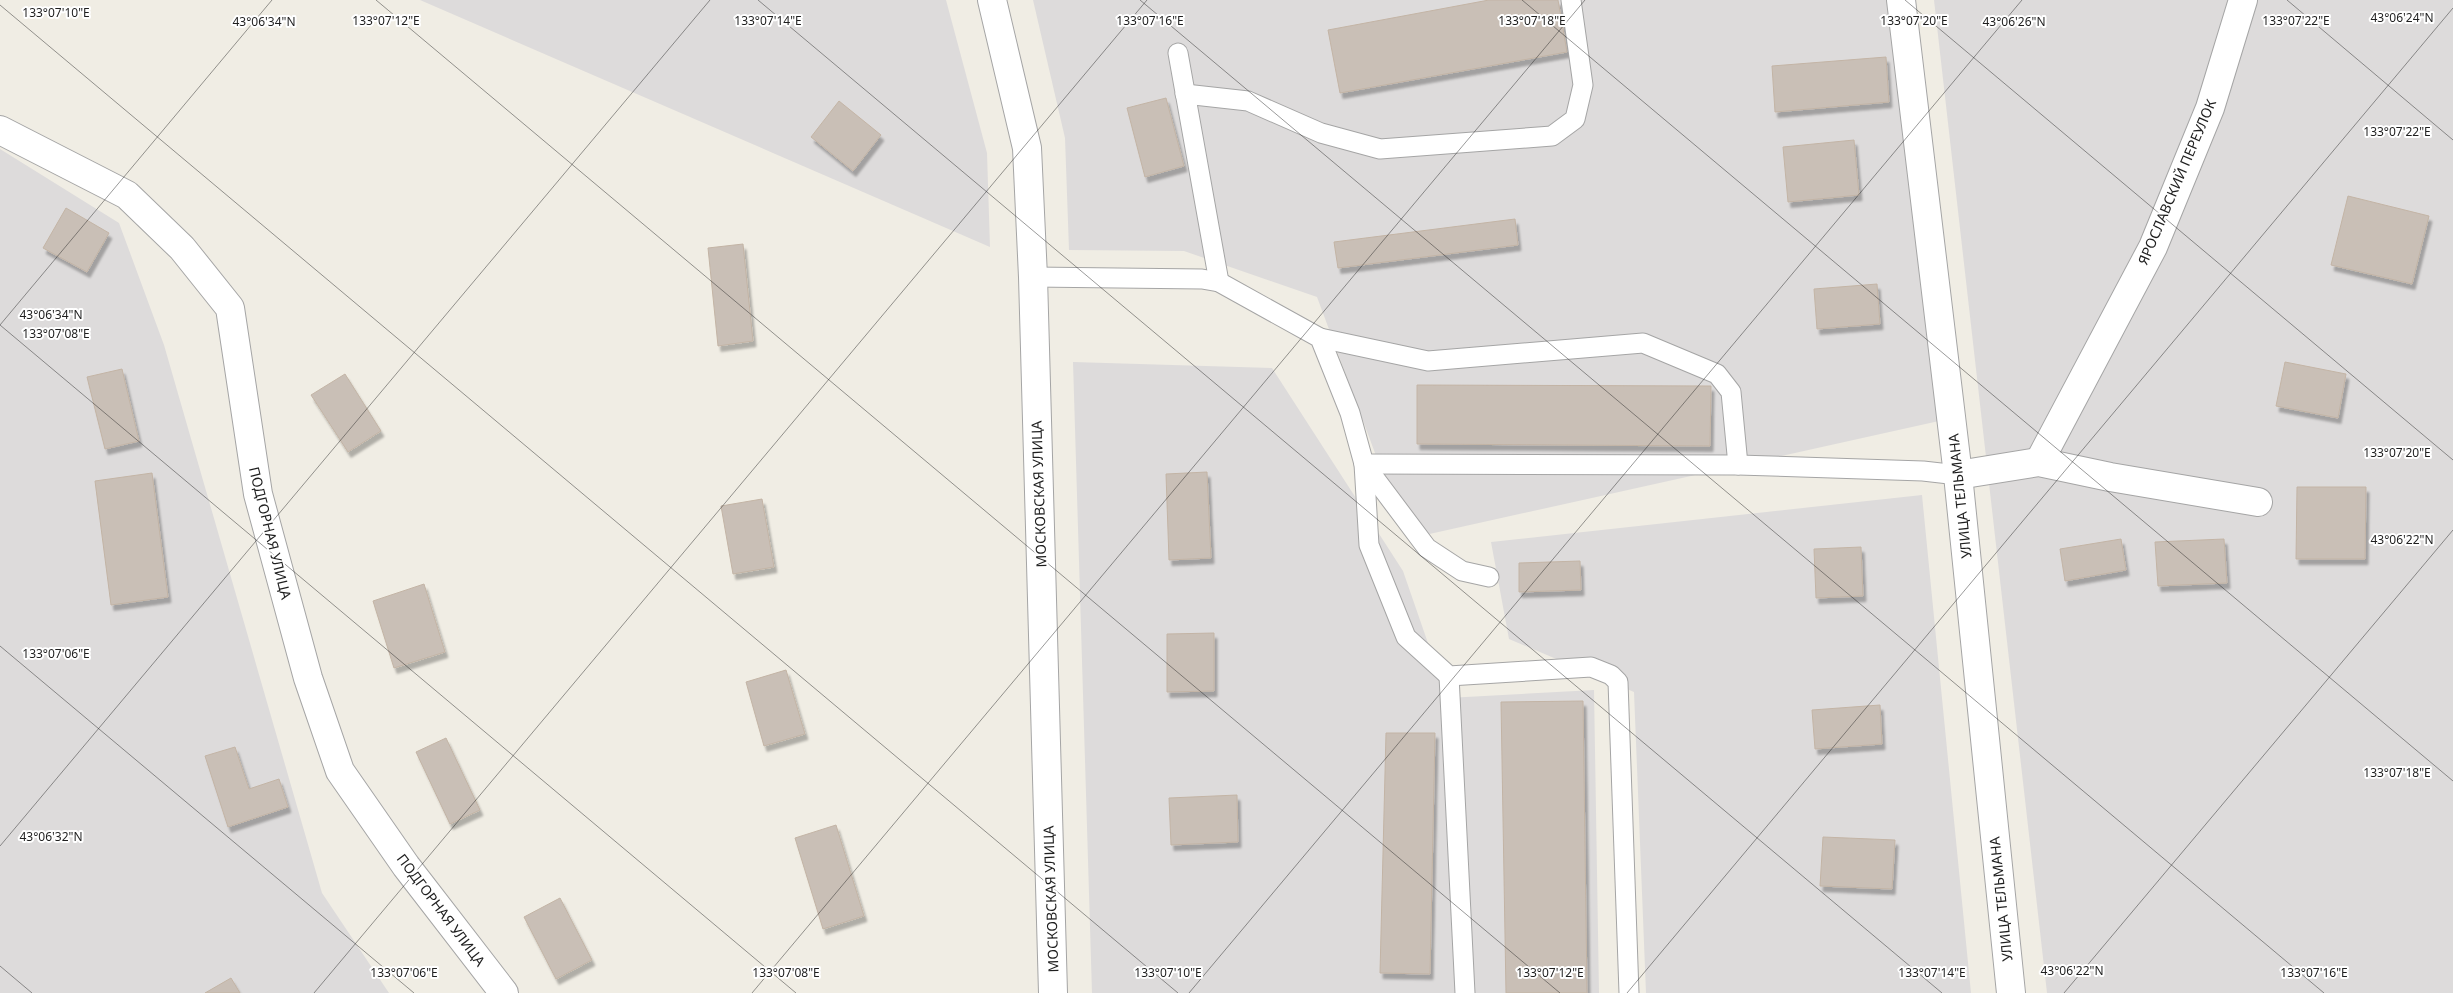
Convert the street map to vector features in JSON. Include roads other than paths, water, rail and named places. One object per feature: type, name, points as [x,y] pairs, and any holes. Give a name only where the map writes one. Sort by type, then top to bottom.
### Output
[{"type":"street","name":"МОСКОВСКАЯ УЛИЦА","points":[[992,0],[1027,148],[1033,277],[1053,993]]},
{"type":"street","name":"УЛИЦА ТЕЛЬМАНА","points":[[1901,0],[1958,474],[2011,993]]},
{"type":"street","name":"ЯРОСЛАВСКИЙ ПЕРЕУЛОК","points":[[2039,462],[2152,247],[2210,108],[2243,0]]},
{"type":"street","name":"ПОДГОРНАЯ УЛИЦА","points":[[0,130],[127,195],[182,248],[230,308],[258,494],[308,678],[340,771],[406,866],[504,993]]},
{"type":"street","points":[[1958,474],[2039,462],[2110,477],[2258,502]]},
{"type":"lane","points":[[1186,94],[1248,101],[1321,133],[1380,150],[1552,136],[1575,120],[1583,85],[1571,0]]},
{"type":"lane","points":[[1178,53],[1219,282]]},
{"type":"lane","points":[[1033,277],[1202,279],[1219,282],[1320,338],[1428,361],[1643,343],[1717,374],[1727,386],[1731,392],[1738,465]]},
{"type":"lane","points":[[1320,338],[1350,413],[1364,464],[1369,545],[1406,637],[1449,676],[1465,993]]},
{"type":"lane","points":[[1364,464],[1738,465],[1923,471],[1958,474]]},
{"type":"lane","points":[[1364,464],[1427,548],[1462,571],[1489,577]]},
{"type":"lane","points":[[1449,676],[1591,667],[1611,675],[1618,682],[1629,993]]}]
